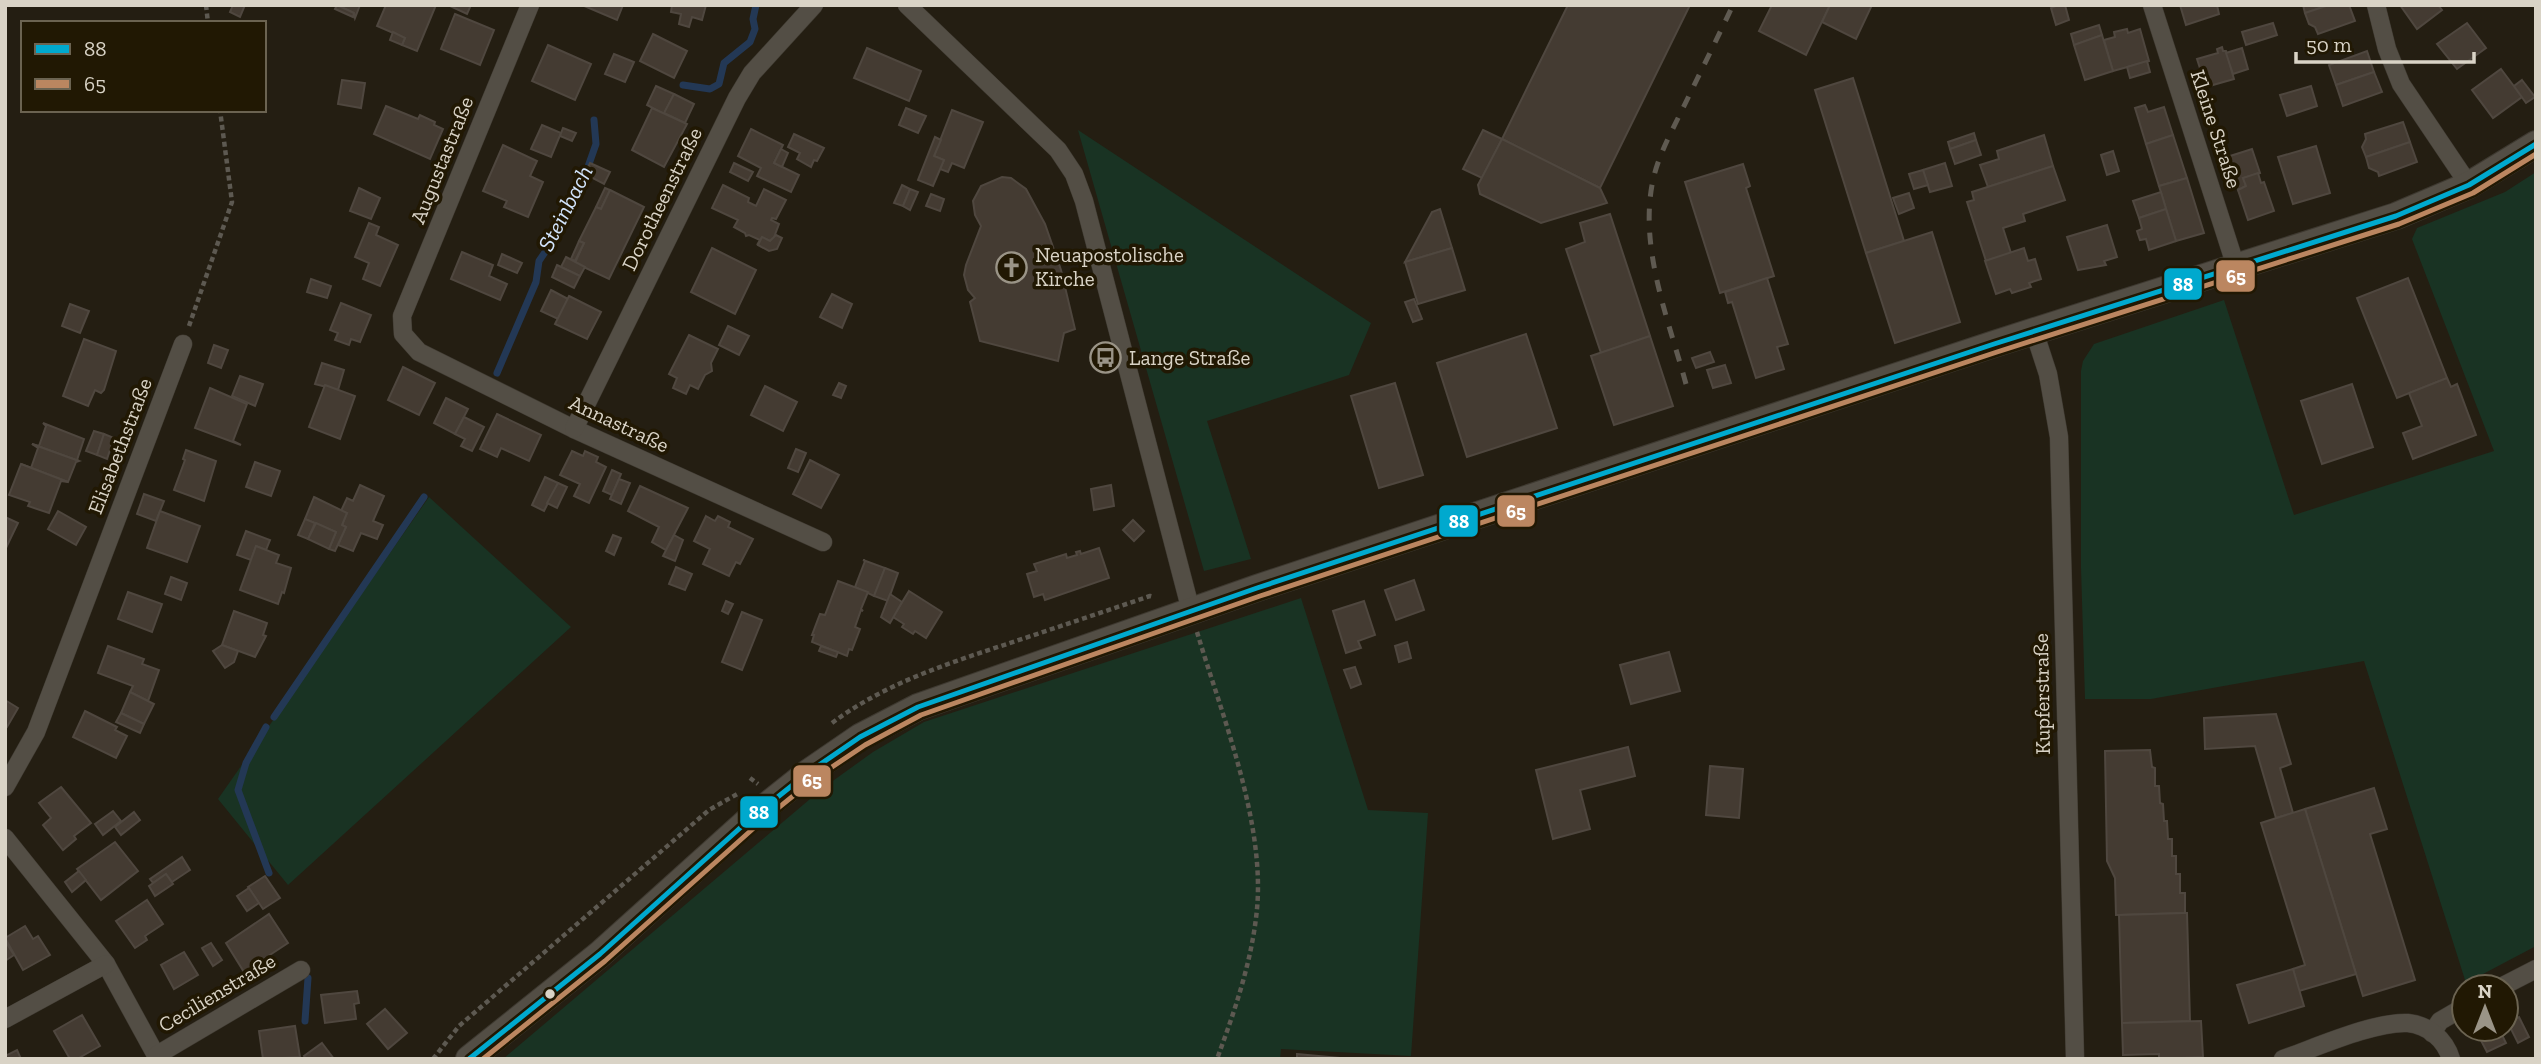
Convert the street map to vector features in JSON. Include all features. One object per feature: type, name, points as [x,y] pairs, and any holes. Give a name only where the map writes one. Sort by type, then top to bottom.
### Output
[{"type":"street","name":"Augustastraße","points":[[403,334],[402,316],[530,5]]},
{"type":"street","name":"Dorotheenstraße","points":[[574,429],[737,98],[752,73],[814,5]]},
{"type":"street","points":[[908,5],[1058,150],[1074,174],[1084,201],[1191,611]]},
{"type":"street","name":"Kleine Straße","points":[[2152,5],[2236,267]]},
{"type":"street","points":[[2376,5],[2387,49],[2401,84],[2469,185]]},
{"type":"street","points":[[469,1059],[600,954],[809,772],[860,737],[918,707],[1191,611],[2034,331],[2396,216],[2469,185],[2536,144]]},
{"type":"street","name":"Kupferstraße","points":[[2034,331],[2048,374],[2059,437],[2075,1059]]},
{"type":"street","name":"Annastraße","points":[[403,334],[419,352],[574,429],[823,542]]},
{"type":"street","name":"Elisabethstraße","points":[[5,787],[37,732],[183,344]]},
{"type":"street","points":[[5,838],[106,964],[158,1057]]},
{"type":"street","points":[[5,1019],[106,964]]},
{"type":"street","points":[[2520,977],[2536,968]]},
{"type":"street","name":"Cecilienstraße","points":[[158,1057],[301,970]]},
{"type":"street","points":[[2432,1032],[2440,1021],[2450,1015]]},
{"type":"street","points":[[2283,1059],[2374,1028],[2408,1023],[2432,1032],[2444,1042],[2451,1059]]},
{"type":"path","points":[[183,344],[232,202],[220,112]]},
{"type":"path","points":[[1191,611],[1239,772],[1256,846],[1257,908],[1244,985],[1217,1059]]},
{"type":"green space","points":[[1078,130],[1371,323],[1349,375],[1207,421],[1251,559],[1204,571]]},
{"type":"green space","points":[[2536,172],[2536,946],[2485,973],[2463,973],[2364,661],[2151,699],[2085,699],[2081,568],[2081,371],[2083,361],[2094,344],[2224,300],[2294,515],[2494,451],[2412,239],[2417,228],[2505,192]]},
{"type":"green space","points":[[429,497],[571,627],[288,885],[218,799]]},
{"type":"green space","points":[[1301,598],[1368,810],[1428,813],[1411,1056],[1281,1049],[1280,1059],[503,1059],[823,788],[873,752],[924,722]]},
{"type":"building","points":[[233,5],[245,5],[240,17],[230,12]]},
{"type":"building","points":[[337,5],[360,5],[355,18],[354,13]]},
{"type":"building","points":[[337,5],[354,13],[353,17],[335,9]]},
{"type":"building","points":[[386,5],[436,5],[417,51],[402,45],[405,38],[377,26]]},
{"type":"building","points":[[448,5],[471,5],[467,14]]},
{"type":"building","points":[[582,5],[623,5],[617,20]]},
{"type":"building","points":[[672,5],[706,5],[702,20],[692,17],[689,27],[679,24],[681,14],[671,12]]},
{"type":"building","points":[[1568,5],[1690,5],[1600,188],[1502,139]]},
{"type":"building","points":[[1772,5],[1830,5],[1806,55],[1759,31]]},
{"type":"building","points":[[1830,5],[1872,5],[1856,39],[1822,22]]},
{"type":"building","points":[[2065,5],[2069,20],[2056,25],[2051,8]]},
{"type":"building","points":[[2180,5],[2217,5],[2219,14],[2186,25]]},
{"type":"building","points":[[2303,5],[2329,5],[2305,13]]},
{"type":"building","points":[[2329,5],[2349,5],[2355,21],[2318,34],[2315,27],[2309,24],[2305,13]]},
{"type":"building","points":[[2400,5],[2438,5],[2442,10],[2417,29]]},
{"type":"building","points":[[455,14],[494,30],[480,65],[441,49]]},
{"type":"building","points":[[2273,23],[2277,35],[2246,45],[2242,32]]},
{"type":"building","points":[[2467,23],[2486,48],[2457,69],[2437,44]]},
{"type":"building","points":[[2099,25],[2102,35],[2074,45],[2071,34]]},
{"type":"building","points":[[2127,29],[2128,33],[2140,29],[2149,61],[2113,71],[2104,40],[2115,37],[2114,32]]},
{"type":"building","points":[[393,32],[405,38],[402,45],[390,40]]},
{"type":"building","points":[[653,34],[687,51],[674,78],[640,61]]},
{"type":"building","points":[[2102,35],[2113,71],[2085,80],[2074,45]]},
{"type":"building","points":[[548,45],[591,64],[575,100],[532,81]]},
{"type":"building","points":[[2222,47],[2223,51],[2226,51],[2234,79],[2206,87],[2197,59],[2218,53],[2217,49]]},
{"type":"building","points":[[867,48],[921,71],[909,101],[854,78]]},
{"type":"building","points":[[2242,48],[2248,69],[2233,74],[2226,53]]},
{"type":"building","points":[[2367,51],[2374,72],[2336,85],[2329,65]]},
{"type":"building","points":[[614,54],[634,62],[625,82],[605,74]]},
{"type":"building","points":[[2147,61],[2150,72],[2130,78],[2127,67]]},
{"type":"building","points":[[2501,69],[2522,97],[2493,118],[2472,90]]},
{"type":"building","points":[[2374,72],[2382,92],[2343,106],[2336,85]]},
{"type":"building","points":[[1853,78],[1904,241],[1866,253],[1815,90]]},
{"type":"building","points":[[342,80],[365,83],[361,108],[338,104]]},
{"type":"building","points":[[2522,80],[2535,97],[2526,103],[2514,86]]},
{"type":"building","points":[[656,86],[674,94],[664,114],[647,105]]},
{"type":"building","points":[[2311,86],[2317,106],[2287,116],[2280,95]]},
{"type":"building","points":[[674,94],[694,104],[685,123],[664,113]]},
{"type":"building","points":[[2145,105],[2148,112],[2164,107],[2173,135],[2146,144],[2135,108]]},
{"type":"building","points":[[386,106],[418,119],[420,115],[443,129],[430,159],[374,134]]},
{"type":"building","points":[[652,108],[687,124],[664,167],[632,150]]},
{"type":"building","points":[[906,108],[926,116],[918,133],[899,125]]},
{"type":"building","points":[[952,110],[983,122],[964,168],[952,163],[948,172],[940,169],[944,160],[934,156]]},
{"type":"building","points":[[2403,122],[2410,142],[2366,157],[2362,147],[2365,134]]},
{"type":"building","points":[[542,125],[561,133],[551,157],[531,149]]},
{"type":"building","points":[[563,128],[576,133],[572,141],[560,136]]},
{"type":"building","points":[[751,129],[783,145],[774,163],[799,175],[791,192],[757,176],[761,168],[738,156]]},
{"type":"building","points":[[1483,130],[1502,139],[1482,178],[1463,169]]},
{"type":"building","points":[[1974,133],[1976,140],[1950,149],[1948,142]]},
{"type":"building","points":[[794,134],[824,148],[811,167],[797,159],[800,153],[788,147]]},
{"type":"building","points":[[2044,135],[2053,166],[1988,187],[1980,165],[1999,159],[1997,151]]},
{"type":"building","points":[[2173,135],[2187,178],[2159,186],[2146,144]]},
{"type":"building","points":[[935,137],[941,140],[934,156],[944,160],[933,186],[918,180]]},
{"type":"building","points":[[1502,139],[1600,188],[1607,203],[1541,223],[1480,194],[1478,185]]},
{"type":"building","points":[[1976,140],[1981,155],[1955,164],[1950,149]]},
{"type":"building","points":[[2410,142],[2417,162],[2379,176],[2378,172],[2369,168],[2366,157]]},
{"type":"building","points":[[503,145],[537,161],[530,176],[543,182],[528,217],[504,207],[507,201],[483,191]]},
{"type":"building","points":[[2316,146],[2330,193],[2293,204],[2278,157]]},
{"type":"building","points":[[781,149],[788,153],[782,167],[774,163]]},
{"type":"building","points":[[2252,149],[2260,173],[2243,178],[2246,186],[2238,190],[2227,157]]},
{"type":"building","points":[[2113,151],[2119,171],[2107,175],[2101,155]]},
{"type":"building","points":[[590,163],[610,172],[604,184],[585,174]]},
{"type":"building","points":[[734,163],[753,172],[748,181],[730,172]]},
{"type":"building","points":[[1945,163],[1952,186],[1930,192],[1923,170]]},
{"type":"building","points":[[1743,164],[1750,186],[1746,188],[1774,276],[1720,293],[1685,182]]},
{"type":"building","points":[[2053,166],[2065,200],[2023,214],[2025,221],[2003,228],[2011,253],[1986,261],[1967,202],[1974,200],[1972,192]]},
{"type":"building","points":[[1923,170],[1928,185],[1914,189],[1909,174]]},
{"type":"building","points":[[2258,173],[2274,211],[2248,220],[2238,190],[2246,186],[2243,178]]},
{"type":"building","name":"Neuapostolische Kirche","points":[[1002,177],[1011,178],[1026,189],[1045,224],[1061,270],[1075,329],[1064,333],[1058,361],[980,341],[970,302],[975,298],[968,290],[964,275],[981,226],[975,215],[973,201],[981,186]]},
{"type":"building","points":[[2187,178],[2204,233],[2176,241],[2159,186]]},
{"type":"building","points":[[723,185],[749,198],[748,202],[756,206],[764,189],[786,200],[776,219],[771,220],[779,224],[773,240],[762,237],[757,245],[760,240],[746,236],[734,227],[738,220],[712,208]]},
{"type":"building","points":[[902,185],[910,189],[903,206],[894,203]]},
{"type":"building","points":[[359,188],[380,198],[371,219],[350,211]]},
{"type":"building","points":[[605,188],[610,190],[601,209],[596,207]]},
{"type":"building","points":[[910,189],[918,192],[910,210],[903,206]]},
{"type":"building","points":[[610,190],[644,207],[609,279],[575,263],[584,243],[579,241],[596,207],[601,209]]},
{"type":"building","points":[[2161,192],[2166,209],[2139,218],[2133,201]]},
{"type":"building","points":[[1909,193],[1914,208],[1899,214],[1893,198]]},
{"type":"building","points":[[931,194],[944,199],[940,211],[926,206]]},
{"type":"building","points":[[1440,209],[1452,248],[1405,262],[1432,212]]},
{"type":"building","points":[[2166,209],[2176,241],[2149,250],[2146,239],[2140,240],[2137,231],[2142,229],[2139,218]]},
{"type":"building","points":[[1610,214],[1650,336],[1601,353],[1566,249],[1585,242],[1580,223]]},
{"type":"building","points":[[369,223],[379,227],[376,235],[398,245],[380,286],[363,279],[369,263],[355,257]]},
{"type":"building","points":[[2107,225],[2117,257],[2104,261],[2106,265],[2078,270],[2067,237]]},
{"type":"building","points":[[1932,232],[1960,322],[1895,343],[1866,253]]},
{"type":"building","points":[[776,235],[782,238],[777,249],[769,251],[758,245],[762,237],[770,241]]},
{"type":"building","points":[[579,241],[584,243],[575,261],[571,259]]},
{"type":"building","points":[[712,248],[756,270],[735,314],[691,292]]},
{"type":"building","points":[[1452,248],[1465,290],[1418,304],[1405,262]]},
{"type":"building","points":[[2024,248],[2028,261],[2035,259],[2041,279],[2029,283],[2031,287],[2012,293],[2010,289],[1996,294],[1985,261]]},
{"type":"building","points":[[462,252],[493,265],[489,276],[507,284],[500,300],[451,279]]},
{"type":"building","points":[[502,254],[522,263],[517,273],[498,265]]},
{"type":"building","points":[[566,257],[585,267],[580,276],[561,267]]},
{"type":"building","points":[[557,265],[580,276],[574,288],[552,277]]},
{"type":"building","points":[[1767,278],[1788,344],[1777,347],[1784,369],[1756,378],[1732,302],[1728,303],[1725,292]]},
{"type":"building","points":[[2408,278],[2447,378],[2397,398],[2357,298]]},
{"type":"building","points":[[311,279],[331,286],[327,298],[307,292]]},
{"type":"building","points":[[551,290],[568,299],[558,319],[541,311]]},
{"type":"building","points":[[832,294],[852,304],[842,328],[820,317]]},
{"type":"building","points":[[569,296],[601,312],[587,339],[555,324]]},
{"type":"building","points":[[1414,299],[1422,319],[1413,322],[1405,302]]},
{"type":"building","points":[[341,303],[371,315],[360,342],[351,339],[349,345],[335,340],[338,333],[330,330]]},
{"type":"building","points":[[70,304],[89,311],[80,333],[62,326]]},
{"type":"building","points":[[728,326],[749,336],[739,355],[719,345]]},
{"type":"building","points":[[1526,334],[1557,428],[1467,457],[1437,363]]},
{"type":"building","points":[[689,335],[718,349],[711,363],[712,371],[705,375],[698,389],[690,385],[686,394],[673,388],[677,378],[669,374]]},
{"type":"building","points":[[1650,336],[1673,406],[1614,425],[1591,356]]},
{"type":"building","points":[[84,339],[116,351],[104,390],[101,393],[95,390],[88,406],[63,396]]},
{"type":"building","points":[[214,345],[228,350],[221,368],[208,363]]},
{"type":"building","points":[[1710,352],[1714,362],[1696,368],[1692,358]]},
{"type":"building","points":[[322,363],[344,370],[338,390],[315,384]]},
{"type":"building","points":[[1725,365],[1731,383],[1713,388],[1707,370]]},
{"type":"building","points":[[403,367],[435,383],[419,415],[388,400]]},
{"type":"building","points":[[240,376],[263,384],[255,406],[232,396]]},
{"type":"building","points":[[2447,378],[2451,387],[2457,384],[2476,435],[2413,459],[2403,433],[2422,426],[2409,393]]},
{"type":"building","points":[[839,383],[846,386],[841,398],[833,395]]},
{"type":"building","points":[[1395,383],[1423,475],[1379,488],[1351,396]]},
{"type":"building","points":[[2352,384],[2373,447],[2322,464],[2301,401]]},
{"type":"building","points":[[325,385],[355,396],[340,439],[309,427]]},
{"type":"building","points":[[765,386],[797,402],[783,431],[751,415]]},
{"type":"building","points":[[210,388],[247,404],[233,441],[241,445],[195,428]]},
{"type":"building","points":[[446,398],[468,409],[455,434],[434,423]]},
{"type":"building","points":[[497,414],[541,435],[529,461],[501,448],[497,457],[480,449]]},
{"type":"building","points":[[464,417],[484,427],[472,451],[461,446],[465,439],[455,434]]},
{"type":"building","points":[[43,423],[84,439],[77,460],[79,461],[32,444],[39,446],[46,426]]},
{"type":"building","points":[[94,431],[104,434],[97,455],[86,451]]},
{"type":"building","points":[[104,434],[114,438],[107,459],[97,455]]},
{"type":"building","points":[[32,444],[79,461],[76,462],[68,482],[31,468],[38,448]]},
{"type":"building","points":[[796,449],[806,453],[798,472],[788,468]]},
{"type":"building","points":[[186,450],[216,461],[204,501],[174,490]]},
{"type":"building","points":[[572,451],[583,456],[585,451],[598,457],[596,462],[606,467],[589,503],[574,496],[580,484],[560,475]]},
{"type":"building","points":[[810,460],[839,475],[821,508],[793,494]]},
{"type":"building","points":[[255,462],[280,471],[271,496],[246,487]]},
{"type":"building","points":[[21,464],[68,482],[61,481],[49,513],[28,506],[30,502],[9,495]]},
{"type":"building","points":[[612,470],[621,474],[612,495],[603,491]]},
{"type":"building","points":[[545,477],[558,483],[544,511],[532,505]]},
{"type":"building","points":[[619,479],[630,483],[621,504],[610,499]]},
{"type":"building","points":[[558,483],[567,487],[557,508],[547,503]]},
{"type":"building","points":[[360,485],[384,496],[373,521],[383,525],[377,539],[361,533],[353,551],[338,545],[346,527],[342,525],[347,513],[341,511],[347,498],[353,501]]},
{"type":"building","points":[[1111,485],[1114,506],[1094,510],[1091,489]]},
{"type":"building","points":[[640,486],[688,508],[666,550],[652,542],[659,527],[628,511]]},
{"type":"building","points":[[144,494],[164,501],[156,521],[137,514]]},
{"type":"building","points":[[314,497],[347,513],[342,525],[346,527],[335,551],[329,549],[336,532],[305,519]]},
{"type":"building","points":[[58,511],[86,527],[76,545],[48,529]]},
{"type":"building","points":[[160,511],[200,526],[187,562],[147,548]]},
{"type":"building","points":[[706,516],[715,521],[718,516],[730,522],[728,527],[753,539],[740,564],[736,562],[729,576],[703,564],[710,549],[694,541]]},
{"type":"building","points":[[5,517],[18,523],[5,550]]},
{"type":"building","points":[[305,519],[315,523],[308,539],[298,535]]},
{"type":"building","points":[[1133,520],[1144,531],[1134,541],[1123,530]]},
{"type":"building","points":[[316,523],[336,532],[329,549],[308,539]]},
{"type":"building","points":[[246,531],[270,540],[266,550],[256,546],[251,560],[237,555]]},
{"type":"building","points":[[613,535],[621,538],[614,555],[606,551]]},
{"type":"building","points":[[674,535],[683,540],[675,561],[663,556]]},
{"type":"building","points":[[256,546],[279,555],[276,563],[291,568],[278,604],[240,590]]},
{"type":"building","points":[[1099,548],[1109,578],[1045,600],[1043,594],[1034,597],[1027,574],[1037,571],[1034,564]]},
{"type":"building","points":[[863,560],[885,568],[874,596],[855,587],[865,561]]},
{"type":"building","points":[[676,567],[692,574],[685,590],[669,584]]},
{"type":"building","points":[[885,568],[898,573],[888,601],[874,596]]},
{"type":"building","points":[[171,577],[187,583],[181,600],[165,594]]},
{"type":"building","points":[[1414,580],[1424,610],[1396,620],[1385,590]]},
{"type":"building","points":[[838,581],[868,592],[855,627],[860,629],[847,656],[812,642],[820,614],[825,615]]},
{"type":"building","points":[[909,591],[942,612],[926,638],[902,627],[904,624],[893,617]]},
{"type":"building","points":[[128,592],[162,604],[152,632],[118,619]]},
{"type":"building","points":[[890,594],[902,602],[890,623],[881,617]]},
{"type":"building","points":[[726,601],[733,604],[728,614],[722,611]]},
{"type":"building","points":[[1364,601],[1375,635],[1358,641],[1361,648],[1346,653],[1333,611]]},
{"type":"building","points":[[234,611],[267,623],[263,635],[266,636],[255,657],[222,645]]},
{"type":"building","points":[[742,612],[762,620],[742,670],[722,662]]},
{"type":"building","points":[[1407,642],[1411,658],[1399,662],[1395,646]]},
{"type":"building","points":[[222,645],[238,651],[234,662],[225,668],[213,651]]},
{"type":"building","points":[[108,646],[144,659],[142,664],[159,670],[148,701],[130,692],[133,686],[98,673]]},
{"type":"building","points":[[821,646],[838,652],[836,657],[819,651]]},
{"type":"building","points":[[1669,652],[1680,691],[1631,704],[1620,665]]},
{"type":"building","points":[[1355,667],[1361,684],[1351,688],[1344,670]]},
{"type":"building","points":[[130,692],[154,704],[144,724],[121,713]]},
{"type":"building","points":[[5,700],[18,708],[7,727],[5,726]]},
{"type":"building","points":[[85,711],[117,727],[115,730],[127,736],[116,758],[73,737]]},
{"type":"building","points":[[121,713],[144,724],[140,733],[116,722]]},
{"type":"building","points":[[2276,714],[2291,764],[2280,768],[2293,813],[2276,818],[2255,746],[2205,749],[2204,718]]},
{"type":"building","points":[[1628,747],[1635,776],[1580,790],[1590,829],[1553,839],[1536,770]]},
{"type":"building","points":[[2150,750],[2152,767],[2155,768],[2155,786],[2159,786],[2164,821],[2167,821],[2168,839],[2172,839],[2172,856],[2176,856],[2176,874],[2180,874],[2180,893],[2185,893],[2185,913],[2116,915],[2115,878],[2107,861],[2105,751]]},
{"type":"building","points":[[1710,766],[1743,769],[1739,818],[1706,815]]},
{"type":"building","points":[[61,787],[91,823],[74,836],[76,839],[63,850],[43,825],[51,818],[39,803]]},
{"type":"building","points":[[2374,788],[2387,829],[2370,834],[2415,980],[2363,996],[2305,809]]},
{"type":"building","points":[[2305,809],[2356,974],[2299,991],[2293,969],[2305,965],[2261,823]]},
{"type":"building","points":[[113,811],[121,821],[103,835],[95,824]]},
{"type":"building","points":[[134,812],[140,820],[121,835],[115,827]]},
{"type":"building","points":[[115,842],[138,871],[101,900],[77,869]]},
{"type":"building","points":[[182,857],[190,870],[172,882],[166,874],[153,883],[150,879]]},
{"type":"building","points":[[79,871],[86,880],[72,892],[65,882]]},
{"type":"building","points":[[166,874],[173,884],[155,896],[149,886]]},
{"type":"building","points":[[265,876],[280,898],[263,909],[248,887]]},
{"type":"building","points":[[249,888],[259,903],[247,911],[237,896]]},
{"type":"building","points":[[147,900],[163,924],[145,936],[147,940],[135,948],[116,921]]},
{"type":"building","points":[[2187,913],[2190,1021],[2122,1023],[2119,915]]},
{"type":"building","points":[[269,914],[288,943],[244,972],[226,943]]},
{"type":"building","points":[[25,926],[33,939],[38,936],[50,955],[23,970],[5,938]]},
{"type":"building","points":[[5,941],[14,955],[5,961]]},
{"type":"building","points":[[211,943],[222,960],[213,966],[202,948]]},
{"type":"building","points":[[184,952],[198,975],[174,989],[161,965]]},
{"type":"building","points":[[2293,969],[2304,1006],[2249,1023],[2237,985]]},
{"type":"building","points":[[357,991],[359,1003],[354,1004],[356,1019],[325,1023],[321,995]]},
{"type":"building","points":[[385,1009],[407,1033],[388,1049],[367,1024]]},
{"type":"building","points":[[82,1015],[100,1046],[77,1059],[70,1059],[54,1031]]},
{"type":"building","points":[[2520,1019],[2529,1037],[2520,1042]]},
{"type":"building","points":[[2201,1021],[2203,1057],[2159,1059],[2159,1054],[2123,1055],[2122,1023]]},
{"type":"building","points":[[295,1026],[300,1057],[263,1059],[259,1031]]},
{"type":"building","points":[[322,1043],[334,1059],[306,1059],[304,1056]]},
{"type":"building","points":[[2482,1043],[2506,1043],[2487,1052]]},
{"type":"building","points":[[17,1050],[21,1059],[5,1059],[5,1056]]},
{"type":"building","points":[[1297,1054],[1351,1059],[1297,1059]]},
{"type":"waterway","name":"Steinbach","points":[[683,85],[710,89],[719,84],[724,63],[750,42],[755,29],[753,19],[756,5]]},
{"type":"waterway","name":"Steinbach","points":[[497,373],[536,282],[539,261],[558,233],[583,181],[596,144],[594,120]]},
{"type":"waterway","name":"Steinbach","points":[[274,717],[424,497]]},
{"type":"waterway","name":"Steinbach","points":[[266,727],[246,763],[238,790],[269,873]]},
{"type":"waterway","name":"Steinbach","points":[[305,1021],[308,978]]},
{"type":"railway","points":[[1686,384],[1653,260],[1649,210],[1652,185],[1665,144],[1733,5]]},
{"type":"transit line","name":"88","points":[[469,1059],[600,954],[750,819],[809,772],[860,737],[918,707],[1257,588],[1994,344],[2396,216],[2469,185],[2536,144]]},
{"type":"transit line","name":"65","points":[[483,1059],[605,961],[756,826],[814,779],[865,745],[921,715],[1260,596],[1997,352],[2399,224],[2473,193],[2536,154]]},
{"type":"place","name":"Neuapostolische Kirche","points":[[1012,267]]},
{"type":"place","name":"Lange Straße","points":[[1106,358]]}]
